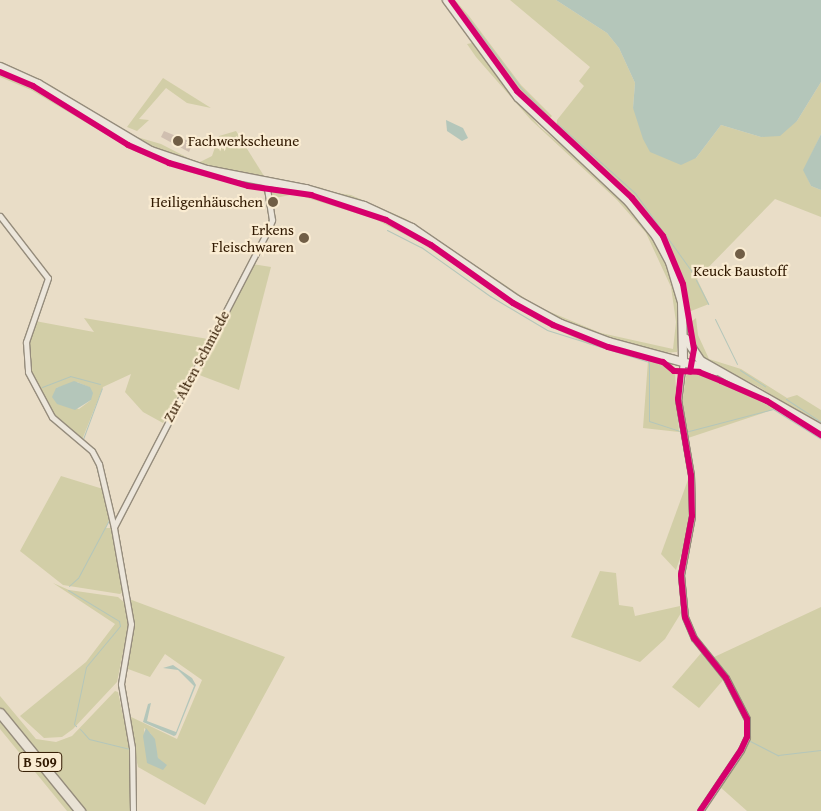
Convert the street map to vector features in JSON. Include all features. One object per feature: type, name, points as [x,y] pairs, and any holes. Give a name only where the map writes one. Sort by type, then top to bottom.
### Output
[{"type":"main road","points":[[447,0],[518,97],[629,202],[656,236],[678,286],[685,336],[683,365]]},
{"type":"main road","points":[[0,66],[38,84],[151,151],[207,170],[323,193],[382,213],[421,233],[547,317],[610,342],[683,365],[716,371]]},
{"type":"main road","points":[[685,336],[693,353],[716,371],[762,393],[821,429]]},
{"type":"main road","name":"B 509","points":[[0,713],[80,811]]},
{"type":"street","name":"Zur Alten Schmiede","points":[[114,528],[268,230],[272,220],[266,181]]},
{"type":"street","points":[[0,216],[48,278],[26,342],[28,372],[52,418],[92,451],[99,464],[114,528],[131,624],[121,684],[132,748],[133,811]]},
{"type":"street","points":[[683,365],[678,399],[691,475],[692,516],[681,575],[684,617],[694,638],[726,678],[747,719],[746,737],[741,750],[700,811]]},
{"type":"shaded area","points":[[449,0],[455,0],[469,16],[521,85],[552,116],[549,119],[543,120],[516,93]]},
{"type":"shaded area","points":[[510,0],[556,0],[607,33],[619,48],[635,83],[633,108],[696,158],[721,125],[761,137],[797,121],[821,82],[821,134],[804,170],[811,186],[821,190],[821,217],[775,199],[697,279],[709,304],[691,311],[686,308],[682,289],[685,282],[679,278],[659,235],[623,193],[556,131],[557,120],[584,86],[579,81],[590,67]]},
{"type":"shaded area","points":[[556,0],[821,0],[821,82],[797,121],[780,136],[761,137],[721,125],[696,158],[681,165],[650,152],[643,139],[633,108],[635,83],[619,48],[607,33]]},
{"type":"shaded area","points":[[472,43],[539,126],[619,195],[652,234],[664,255],[679,303],[677,352],[664,353],[615,340],[546,313],[517,297],[404,220],[329,192],[351,195],[406,219],[538,307],[601,333],[673,349],[676,322],[671,287],[646,233],[617,200],[531,120],[476,57],[467,44]]},
{"type":"shaded area","points":[[0,61],[52,86],[130,135],[161,144],[198,163],[212,156],[219,136],[236,131],[264,176],[328,189],[232,173],[180,159],[143,144]]},
{"type":"shaded area","points":[[0,69],[23,79],[136,146],[249,186],[262,189],[263,185],[266,198],[263,190],[188,172],[134,151],[31,90],[0,77]]},
{"type":"shaded area","points":[[163,78],[211,108],[187,103],[166,88],[139,119],[149,120],[137,131],[127,127]]},
{"type":"shaded area","points":[[446,120],[463,128],[468,138],[462,141],[447,131]]},
{"type":"shaded area","points":[[821,134],[821,190],[811,186],[803,170]]},
{"type":"shaded area","points":[[273,185],[357,206],[404,227],[521,306],[671,362],[675,373],[679,432],[643,428],[648,361],[588,344],[540,322],[423,244],[375,219],[295,194],[270,199],[269,189]]},
{"type":"shaded area","points":[[253,264],[271,267],[239,390],[194,373]]},
{"type":"shaded area","points":[[84,318],[208,339],[163,423],[143,412],[125,392],[131,374],[103,387],[82,440],[53,415],[29,371],[28,343],[35,321],[94,332]],"holes":[[[77,382],[89,387],[91,400],[79,409],[64,404],[56,388]]]},
{"type":"shaded area","points":[[696,318],[698,335],[709,359],[741,369],[787,398],[797,395],[821,410],[821,426],[759,387],[706,361],[689,338],[688,324]]},
{"type":"shaded area","points":[[693,369],[731,381],[821,432],[821,438],[775,409],[685,439],[682,404],[686,376]]},
{"type":"shaded area","points":[[74,381],[90,387],[93,393],[91,400],[75,410],[57,404],[52,397],[56,388]]},
{"type":"shaded area","points":[[61,476],[103,489],[109,520],[106,528],[112,528],[124,591],[120,594],[63,585],[20,551]]},
{"type":"shaded area","points":[[689,477],[690,529],[676,570],[661,554]]},
{"type":"shaded area","points":[[600,571],[616,573],[619,605],[633,607],[635,616],[680,606],[681,613],[665,639],[640,662],[571,637]]},
{"type":"shaded area","points":[[53,583],[69,590],[118,597],[127,605],[129,623],[117,682],[73,729],[62,737],[44,738],[20,716],[86,662],[115,624]]},
{"type":"shaded area","points":[[129,599],[285,657],[205,805],[138,767],[127,715],[177,739],[202,680],[165,654],[150,677],[128,669]],"holes":[[[144,728],[151,734],[158,758],[147,756]]]},
{"type":"shaded area","points":[[821,607],[821,811],[747,811],[719,786],[743,752],[750,721],[727,676],[712,658]]},
{"type":"shaded area","points":[[702,652],[724,679],[699,708],[672,687]]},
{"type":"shaded area","points":[[173,665],[192,678],[196,685],[176,735],[174,736],[143,722],[148,704],[151,703],[147,721],[176,732],[194,686],[178,670],[163,668]]},
{"type":"shaded area","points":[[115,691],[118,692],[130,748],[131,811],[84,811],[0,709],[0,696],[36,739],[56,742],[72,736]]},
{"type":"shaded area","points":[[0,718],[77,811],[67,811],[0,729]]},
{"type":"shaded area","points":[[146,728],[155,739],[158,758],[167,765],[163,770],[147,763],[143,736]]},
{"type":"building","name":"Fachwerkscheune","points":[[164,131],[193,143],[189,152],[161,137]]},
{"type":"waterway","points":[[466,15],[521,88],[549,117]]},
{"type":"waterway","points":[[557,123],[635,193],[693,273]]},
{"type":"waterway","points":[[387,230],[421,247],[490,296],[547,330],[649,362],[649,421],[679,431]]},
{"type":"waterway","points":[[696,280],[708,304]]},
{"type":"waterway","points":[[715,319],[737,364]]},
{"type":"waterway","points":[[740,370],[765,386]]},
{"type":"waterway","points":[[42,387],[70,376],[100,384]]},
{"type":"waterway","points":[[83,439],[102,388]]},
{"type":"waterway","points":[[786,399],[821,422]]},
{"type":"waterway","points":[[685,432],[773,409],[821,439]]},
{"type":"waterway","points":[[81,445],[86,450]]},
{"type":"waterway","points":[[95,462],[100,480]]},
{"type":"waterway","points":[[69,586],[78,578],[109,520],[102,488]]},
{"type":"waterway","points":[[68,590],[119,621],[120,626],[86,667],[74,724],[76,726]]},
{"type":"waterway","points":[[80,729],[89,739],[130,749]]},
{"type":"waterway","points":[[748,740],[778,755],[821,750]]},
{"type":"cycle path","points":[[451,0],[517,91],[632,198],[663,236],[683,284],[694,349],[690,372]]},
{"type":"cycle path","points":[[0,72],[33,86],[128,145],[169,163],[248,186],[311,195],[386,220],[431,245],[513,303],[553,325],[608,347],[663,362],[674,371],[699,372],[721,381],[767,401],[821,435]]},
{"type":"cycle path","points":[[681,372],[678,399],[691,475],[692,516],[681,575],[685,617],[694,638],[726,678],[747,719],[747,737],[741,750],[700,811]]},
{"type":"place","name":"Fachwerkscheune","points":[[178,141]]},
{"type":"place","name":"Heiligenhäuschen","points":[[273,202]]},
{"type":"place","name":"Erkens Fleischwaren","points":[[304,238]]},
{"type":"place","name":"Keuck Baustoff","points":[[740,254]]}]
